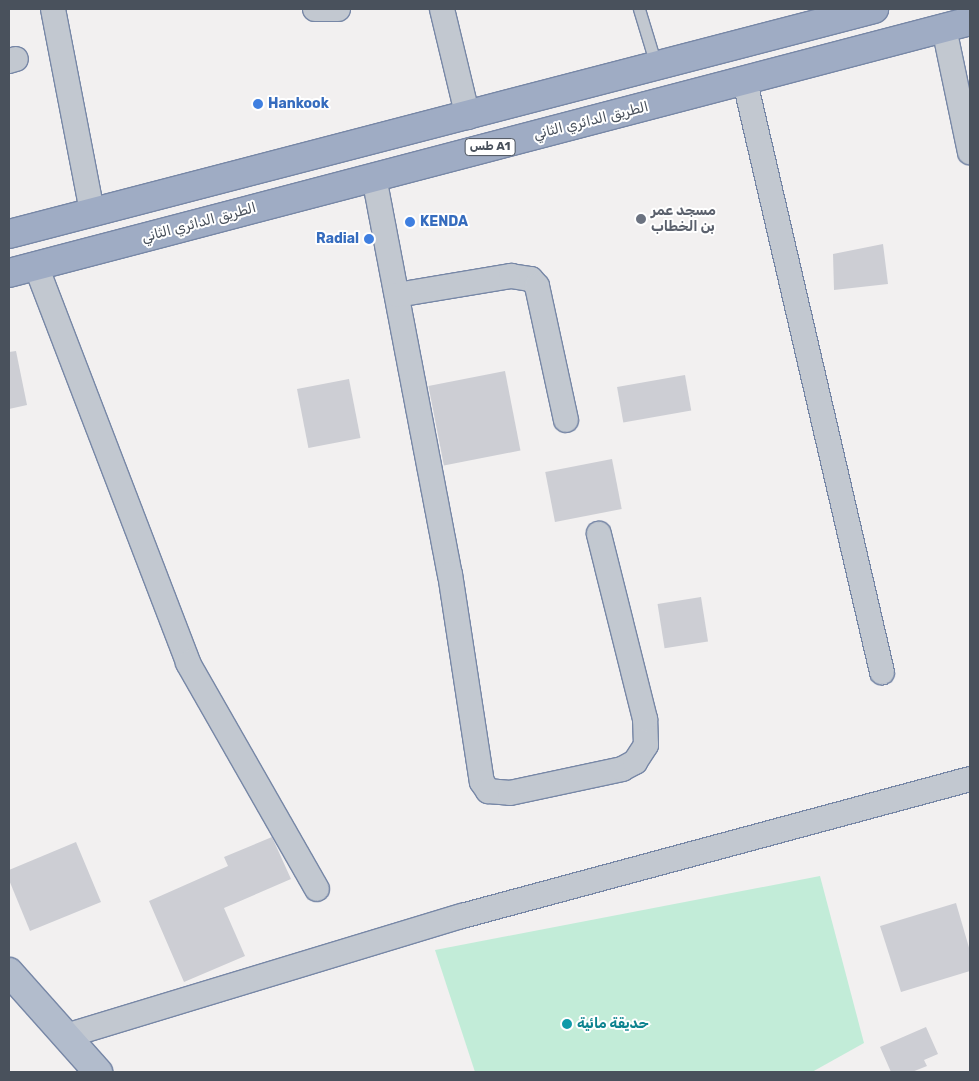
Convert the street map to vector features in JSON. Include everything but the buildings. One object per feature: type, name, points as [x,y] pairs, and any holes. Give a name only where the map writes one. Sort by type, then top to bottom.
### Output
[{"type":"highway","name":"طس A1","points":[[9,234],[468,117],[656,65],[874,9]]},
{"type":"highway","name":"الطريق الدائري الثاني","points":[[9,273],[746,82],[970,21]]},
{"type":"main road","points":[[9,972],[98,1072]]},
{"type":"street","points":[[53,9],[92,212]]},
{"type":"street","points":[[315,9],[338,9]]},
{"type":"street","points":[[442,9],[468,117]]},
{"type":"street","points":[[944,28],[970,152]]},
{"type":"street","points":[[746,82],[882,672]]},
{"type":"street","points":[[374,177],[450,574],[482,782],[488,791],[510,793],[622,770],[636,762],[646,745],[645,719],[599,534]]},
{"type":"street","points":[[36,266],[188,662],[317,889]]},
{"type":"street","points":[[397,295],[511,276],[531,279],[537,286],[566,420]]},
{"type":"street","points":[[66,1036],[462,916],[970,779]]},
{"type":"lane","points":[[639,9],[656,65]]},
{"type":"green space","points":[[820,876],[864,1043],[812,1072],[475,1072],[435,950]]},
{"type":"place","name":"Hankook","points":[[258,104]]},
{"type":"place","name":"مسجد عمر بن الخطاب","points":[[641,219]]},
{"type":"place","name":"KENDA","points":[[410,222]]},
{"type":"place","name":"Radial","points":[[369,239]]},
{"type":"place","name":"حديقة مائية","points":[[567,1024]]}]
